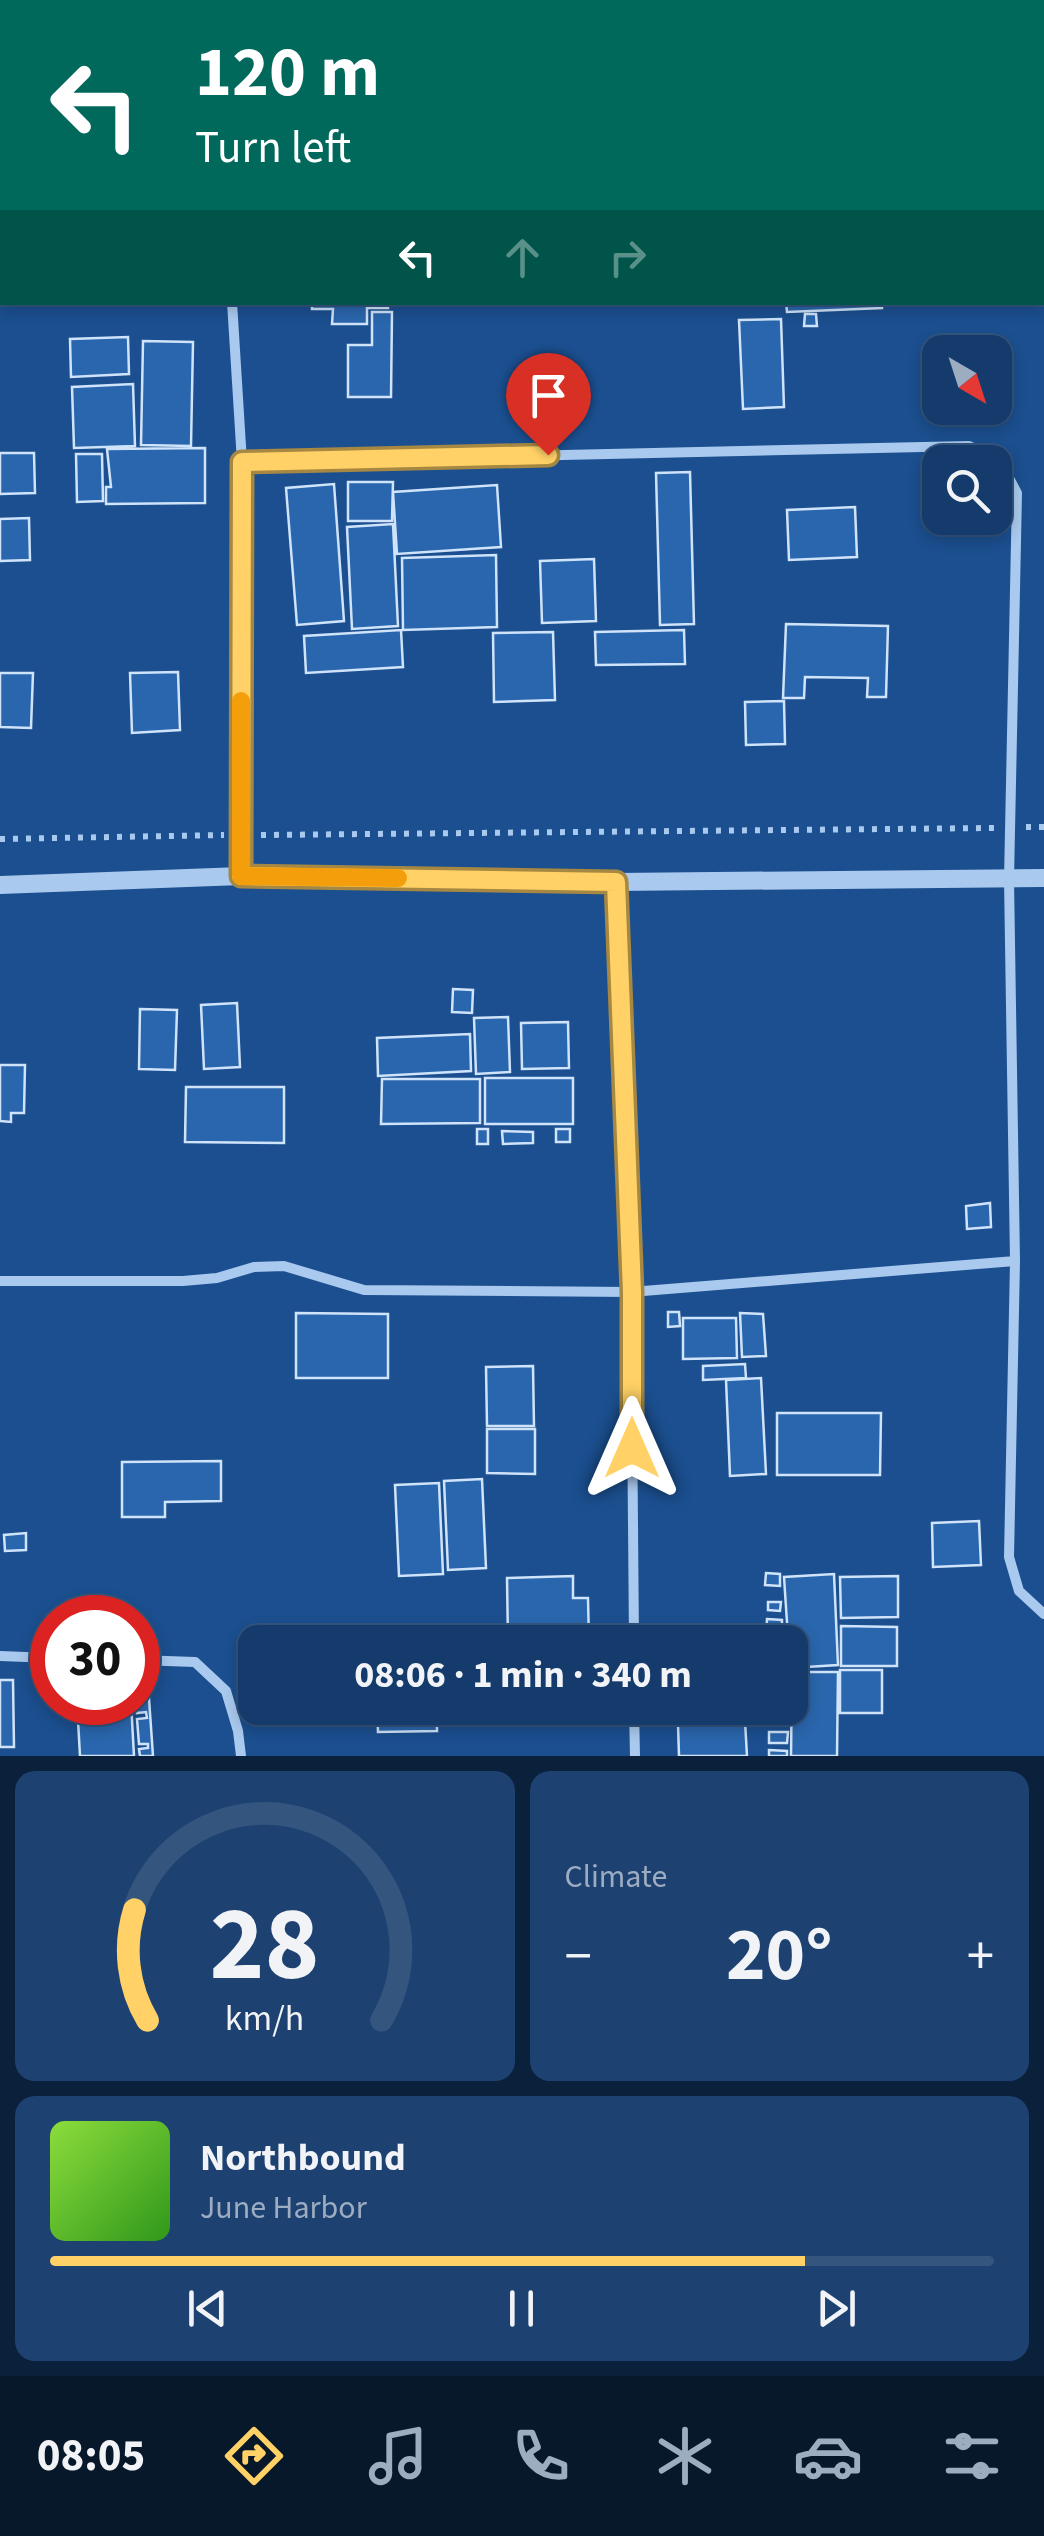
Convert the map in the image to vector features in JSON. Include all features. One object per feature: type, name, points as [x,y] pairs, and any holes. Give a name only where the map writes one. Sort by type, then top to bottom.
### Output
[{"type":"street","points":[[232,305],[242,462],[241,876]]},
{"type":"street","points":[[242,462],[969,446],[1000,461],[1017,492],[1009,879],[1015,1260],[1010,1557],[1020,1590],[1044,1614]]},
{"type":"street","points":[[0,885],[241,876],[616,882],[1044,878]]},
{"type":"street","points":[[616,882],[632,1292],[634,1625]]},
{"type":"street","points":[[0,1281],[183,1281],[216,1278],[254,1267],[284,1266],[364,1290],[632,1292],[1015,1260]]},
{"type":"street","points":[[0,1656],[30,1657]]},
{"type":"street","points":[[160,1661],[195,1662],[226,1691],[242,1756]]},
{"type":"street","points":[[634,1725],[635,1756]]},
{"type":"path","points":[[0,839],[1044,827]]},
{"type":"building","points":[[312,305],[388,305],[367,308],[367,324],[332,324],[333,309],[312,309]]},
{"type":"building","points":[[786,305],[882,305],[882,308],[787,312]]},
{"type":"building","points":[[372,312],[392,312],[391,397],[348,397],[348,345],[372,345]]},
{"type":"building","points":[[805,314],[816,314],[817,326],[804,326]]},
{"type":"building","points":[[781,319],[784,407],[743,409],[739,320]]},
{"type":"building","points":[[128,337],[129,374],[71,377],[70,339]]},
{"type":"building","points":[[143,341],[193,342],[191,446],[141,445]]},
{"type":"building","points":[[133,384],[135,446],[74,448],[72,387]]},
{"type":"building","points":[[205,448],[205,503],[106,504],[106,487],[111,487],[107,449]]},
{"type":"building","points":[[0,453],[34,453],[35,493],[0,494]]},
{"type":"building","points":[[76,454],[102,454],[103,501],[77,502]]},
{"type":"building","points":[[690,472],[694,624],[660,625],[656,473]]},
{"type":"building","points":[[348,482],[393,482],[392,521],[348,521]]},
{"type":"building","points":[[334,484],[344,621],[297,625],[286,488]]},
{"type":"building","points":[[497,485],[501,547],[397,554],[393,492]]},
{"type":"building","points":[[855,507],[857,557],[789,560],[787,510]]},
{"type":"building","points":[[29,518],[30,560],[0,561],[0,519]]},
{"type":"building","points":[[393,524],[398,626],[352,629],[347,527]]},
{"type":"building","points":[[496,555],[497,627],[403,630],[402,558]]},
{"type":"building","points":[[594,559],[596,621],[542,623],[540,561]]},
{"type":"building","points":[[786,624],[888,626],[886,697],[867,697],[868,678],[805,677],[804,698],[783,698]]},
{"type":"building","points":[[401,630],[403,667],[306,673],[304,636]]},
{"type":"building","points":[[684,630],[685,664],[596,665],[595,632]]},
{"type":"building","points":[[553,632],[555,700],[494,702],[493,633]]},
{"type":"building","points":[[178,672],[180,730],[132,733],[130,673]]},
{"type":"building","points":[[0,673],[33,673],[31,728],[0,727]]},
{"type":"building","points":[[784,701],[785,744],[746,745],[745,702]]},
{"type":"building","points":[[453,989],[473,990],[472,1013],[452,1012]]},
{"type":"building","points":[[237,1003],[240,1067],[204,1069],[201,1005]]},
{"type":"building","points":[[140,1009],[177,1010],[175,1070],[139,1069]]},
{"type":"building","points":[[508,1017],[510,1072],[476,1074],[474,1018]]},
{"type":"building","points":[[568,1022],[569,1068],[522,1069],[521,1023]]},
{"type":"building","points":[[470,1034],[471,1071],[378,1076],[377,1038]]},
{"type":"building","points":[[0,1065],[25,1065],[24,1113],[11,1113],[11,1122],[0,1121]]},
{"type":"building","points":[[485,1078],[573,1078],[573,1124],[485,1124]]},
{"type":"building","points":[[382,1079],[480,1079],[480,1123],[381,1124]]},
{"type":"building","points":[[186,1087],[284,1087],[284,1143],[185,1142]]},
{"type":"building","points":[[477,1129],[488,1129],[488,1144],[477,1144]]},
{"type":"building","points":[[556,1129],[570,1129],[570,1142],[556,1142]]},
{"type":"building","points":[[502,1131],[533,1132],[533,1143],[503,1144]]},
{"type":"building","points":[[990,1203],[991,1227],[967,1229],[966,1206]]},
{"type":"building","points":[[668,1312],[679,1312],[680,1326],[668,1327]]},
{"type":"building","points":[[296,1313],[388,1314],[388,1378],[296,1378]]},
{"type":"building","points":[[740,1313],[763,1314],[766,1356],[742,1357]]},
{"type":"building","points":[[683,1318],[736,1318],[737,1358],[683,1359]]},
{"type":"building","points":[[745,1364],[746,1378],[703,1380],[703,1366]]},
{"type":"building","points":[[533,1366],[534,1426],[487,1426],[486,1367]]},
{"type":"building","points":[[761,1378],[766,1474],[730,1476],[726,1380]]},
{"type":"building","points":[[777,1413],[881,1413],[880,1475],[777,1475]]},
{"type":"building","points":[[487,1429],[535,1429],[535,1474],[487,1473]]},
{"type":"building","points":[[221,1461],[221,1501],[165,1502],[165,1517],[122,1517],[122,1462]]},
{"type":"building","points":[[482,1479],[486,1568],[448,1570],[444,1481]]},
{"type":"building","points":[[439,1483],[443,1574],[399,1576],[395,1485]]},
{"type":"building","points":[[979,1521],[981,1565],[933,1567],[932,1523]]},
{"type":"building","points":[[26,1533],[26,1550],[5,1551],[4,1535]]},
{"type":"building","points":[[766,1573],[780,1574],[780,1586],[765,1585]]},
{"type":"building","points":[[834,1574],[838,1665],[808,1667],[808,1625],[787,1625],[784,1577]]},
{"type":"building","points":[[573,1576],[573,1598],[588,1598],[589,1625],[508,1625],[507,1578]]},
{"type":"building","points":[[898,1576],[898,1617],[841,1618],[840,1577]]},
{"type":"building","points":[[768,1602],[781,1602],[780,1611],[768,1610]]},
{"type":"building","points":[[767,1619],[782,1620],[782,1625],[767,1625]]},
{"type":"building","points":[[841,1626],[897,1627],[897,1666],[841,1666]]},
{"type":"building","points":[[840,1670],[882,1670],[882,1713],[840,1713]]},
{"type":"building","points":[[808,1672],[838,1672],[837,1756],[791,1756],[791,1725],[808,1725]]},
{"type":"building","points":[[0,1680],[13,1680],[14,1747],[0,1747]]},
{"type":"building","points":[[78,1725],[132,1725],[134,1756],[80,1756]]},
{"type":"building","points":[[137,1725],[151,1725],[153,1756],[140,1756],[139,1749],[148,1748],[148,1744],[139,1744]]},
{"type":"building","points":[[378,1725],[437,1725],[437,1731],[378,1732]]},
{"type":"building","points":[[678,1725],[745,1725],[747,1756],[679,1756]]},
{"type":"building","points":[[769,1732],[788,1732],[787,1743],[769,1743]]},
{"type":"building","points":[[769,1750],[787,1751],[787,1756],[769,1756]]},
{"type":"slow traffic","points":[[241,701],[241,876],[398,878]]},
{"type":"route","points":[[548,455],[242,462],[241,876],[616,882],[632,1292],[632,1448]]}]
